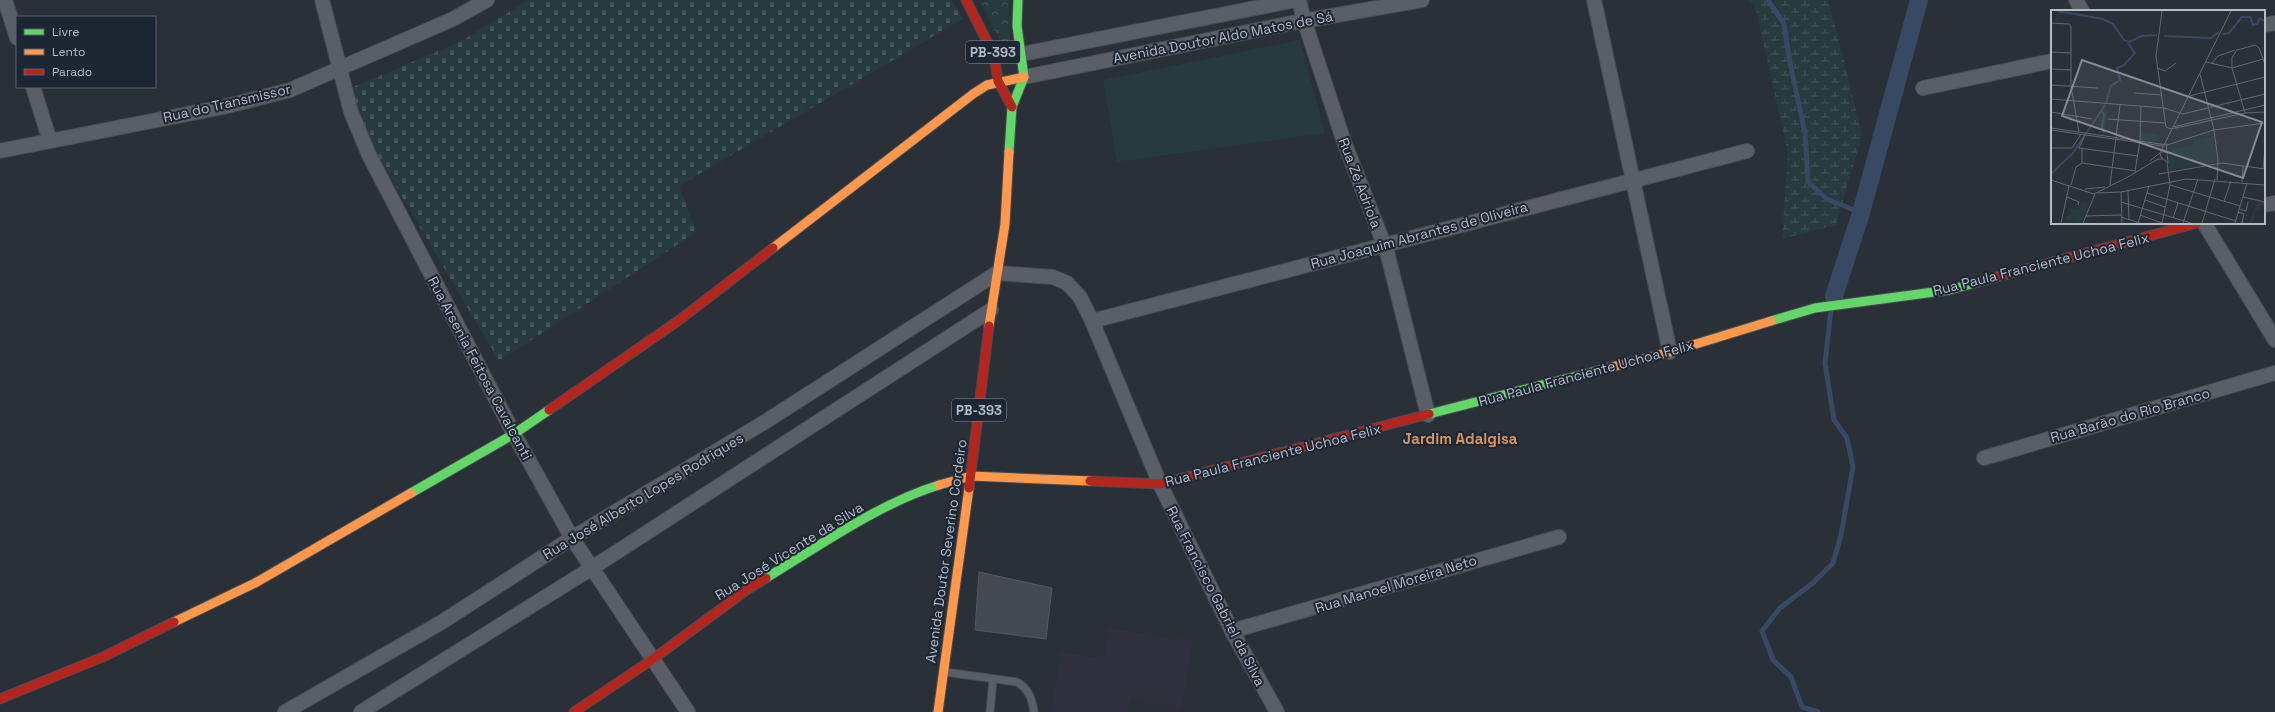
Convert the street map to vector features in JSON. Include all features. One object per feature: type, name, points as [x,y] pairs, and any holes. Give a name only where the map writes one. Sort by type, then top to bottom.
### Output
[{"type":"main road","name":"PB-393","points":[[966,0],[994,56],[998,81],[1012,108]]},
{"type":"main road","name":"Avenida Doutor Severino Cordeiro","points":[[936,711],[971,476],[990,310],[1005,224],[1012,108],[1024,77],[1017,26],[1018,0]]},
{"type":"main road","points":[[0,700],[105,656],[255,583],[514,434],[678,321],[973,94],[987,85],[998,81],[1024,77]]},
{"type":"main road","name":"Rua Paula Franciente Uchoa Felix","points":[[971,476],[1160,484],[1670,352],[1815,308],[1949,290],[2193,224]]},
{"type":"main road","name":"Rua José Vicente da Silva","points":[[574,712],[653,659],[748,589],[851,527],[917,492],[971,476]]},
{"type":"street","points":[[5,0],[16,35]]},
{"type":"street","name":"Rua Arsenia Feitosa Cavalcanti","points":[[322,0],[351,112],[369,155],[514,434],[572,538],[688,712]]},
{"type":"street","name":"Rua do Transmissor","points":[[0,151],[223,107],[290,90],[453,19],[487,0]]},
{"type":"street","name":"Avenida Doutor Aldo Matos de Sá","points":[[1022,54],[1296,0]]},
{"type":"street","name":"Rua Zé Adriola","points":[[1299,0],[1304,20],[1344,142],[1384,244],[1428,415]]},
{"type":"street","name":"Avenida Doutor Aldo Matos de Sá","points":[[1024,77],[1304,20],[1422,0]]},
{"type":"street","points":[[1594,0],[1670,352]]},
{"type":"street","points":[[2076,0],[2081,10]]},
{"type":"street","points":[[2265,25],[2275,23]]},
{"type":"street","points":[[1923,88],[2051,62]]},
{"type":"street","points":[[33,88],[50,141]]},
{"type":"street","name":"Rua Joaquim Abrantes de Oliveira","points":[[1092,321],[1632,179],[1747,151]]},
{"type":"street","points":[[2265,205],[2275,202]]},
{"type":"street","points":[[2205,224],[2275,340]]},
{"type":"street","name":"Rua Francisco Gabriel da Silva","points":[[996,273],[1053,277],[1067,284],[1080,297],[1092,321],[1160,484],[1232,631],[1277,712]]},
{"type":"street","name":"Rua José Alberto Lopes Rodriques","points":[[285,712],[442,622],[572,538],[768,420],[996,273]]},
{"type":"street","name":"Rua José Alberto Lopes Rodriques","points":[[361,712],[592,568],[990,310]]},
{"type":"street","name":"Rua Barāo do Rio Branco","points":[[1984,458],[2275,373]]},
{"type":"street","name":"Rua Manoel Moreira Neto","points":[[1232,631],[1559,538]]},
{"type":"street","points":[[0,700],[4,712]]},
{"type":"lane","points":[[943,672],[1017,682],[1025,687],[1032,700],[1034,712]]},
{"type":"lane","points":[[990,712],[993,679]]},
{"type":"shaded area","points":[[1109,628],[1193,641],[1181,708],[1130,699],[1127,712],[1051,712],[1061,652],[1099,658],[1105,656]]},
{"type":"green space","points":[[529,0],[952,0],[963,19],[679,186],[697,232],[499,361],[355,117],[349,89],[461,41]]},
{"type":"green space","points":[[988,0],[1009,0],[1010,59],[980,2]]},
{"type":"green space","points":[[1748,0],[1828,0],[1844,59],[1862,136],[1836,225],[1782,239],[1788,153],[1755,6]]},
{"type":"green space","points":[[1300,40],[1325,133],[1117,162],[1103,80]]},
{"type":"building","points":[[979,572],[1052,588],[1046,639],[975,630]]},
{"type":"waterway","points":[[1768,0],[1784,24],[1790,63],[1805,133],[1808,182],[1827,199],[1861,213]]},
{"type":"waterway","points":[[1834,296],[1861,213],[1919,0]]},
{"type":"waterway","points":[[1818,712],[1802,707],[1791,677],[1773,660],[1762,631],[1780,608],[1814,582],[1833,563],[1841,535],[1853,467],[1847,438],[1834,420],[1825,363],[1831,310]]},
{"type":"traffic: fast","points":[[1009,152],[1012,107],[1024,77],[1017,26],[1018,0]]},
{"type":"traffic: fast","points":[[1771,321],[1815,308],[1949,290],[1997,277]]},
{"type":"traffic: fast","points":[[1429,414],[1600,370]]},
{"type":"traffic: fast","points":[[411,493],[514,434],[549,410]]},
{"type":"traffic: fast","points":[[766,578],[828,539],[872,514],[917,493],[939,485]]},
{"type":"traffic: slow","points":[[773,248],[973,94],[987,85],[1024,77]]},
{"type":"traffic: slow","points":[[989,326],[1005,224],[1009,152]]},
{"type":"traffic: slow","points":[[1600,370],[1670,352],[1771,321]]},
{"type":"traffic: slow","points":[[939,485],[971,476],[1090,481]]},
{"type":"traffic: slow","points":[[938,712],[969,488]]},
{"type":"traffic: slow","points":[[174,622],[255,583],[411,493]]},
{"type":"traffic: jam","points":[[966,0],[994,55],[998,81],[1012,107]]},
{"type":"traffic: jam","points":[[1997,277],[2193,224]]},
{"type":"traffic: jam","points":[[549,410],[678,321],[773,248]]},
{"type":"traffic: jam","points":[[969,488],[989,326]]},
{"type":"traffic: jam","points":[[1090,481],[1160,484],[1429,414]]},
{"type":"traffic: jam","points":[[574,712],[653,659],[748,589],[766,578]]},
{"type":"traffic: jam","points":[[0,699],[105,656],[174,622]]},
{"type":"district","name":"Jardim Adalgisa","points":[[1460,439]]}]
